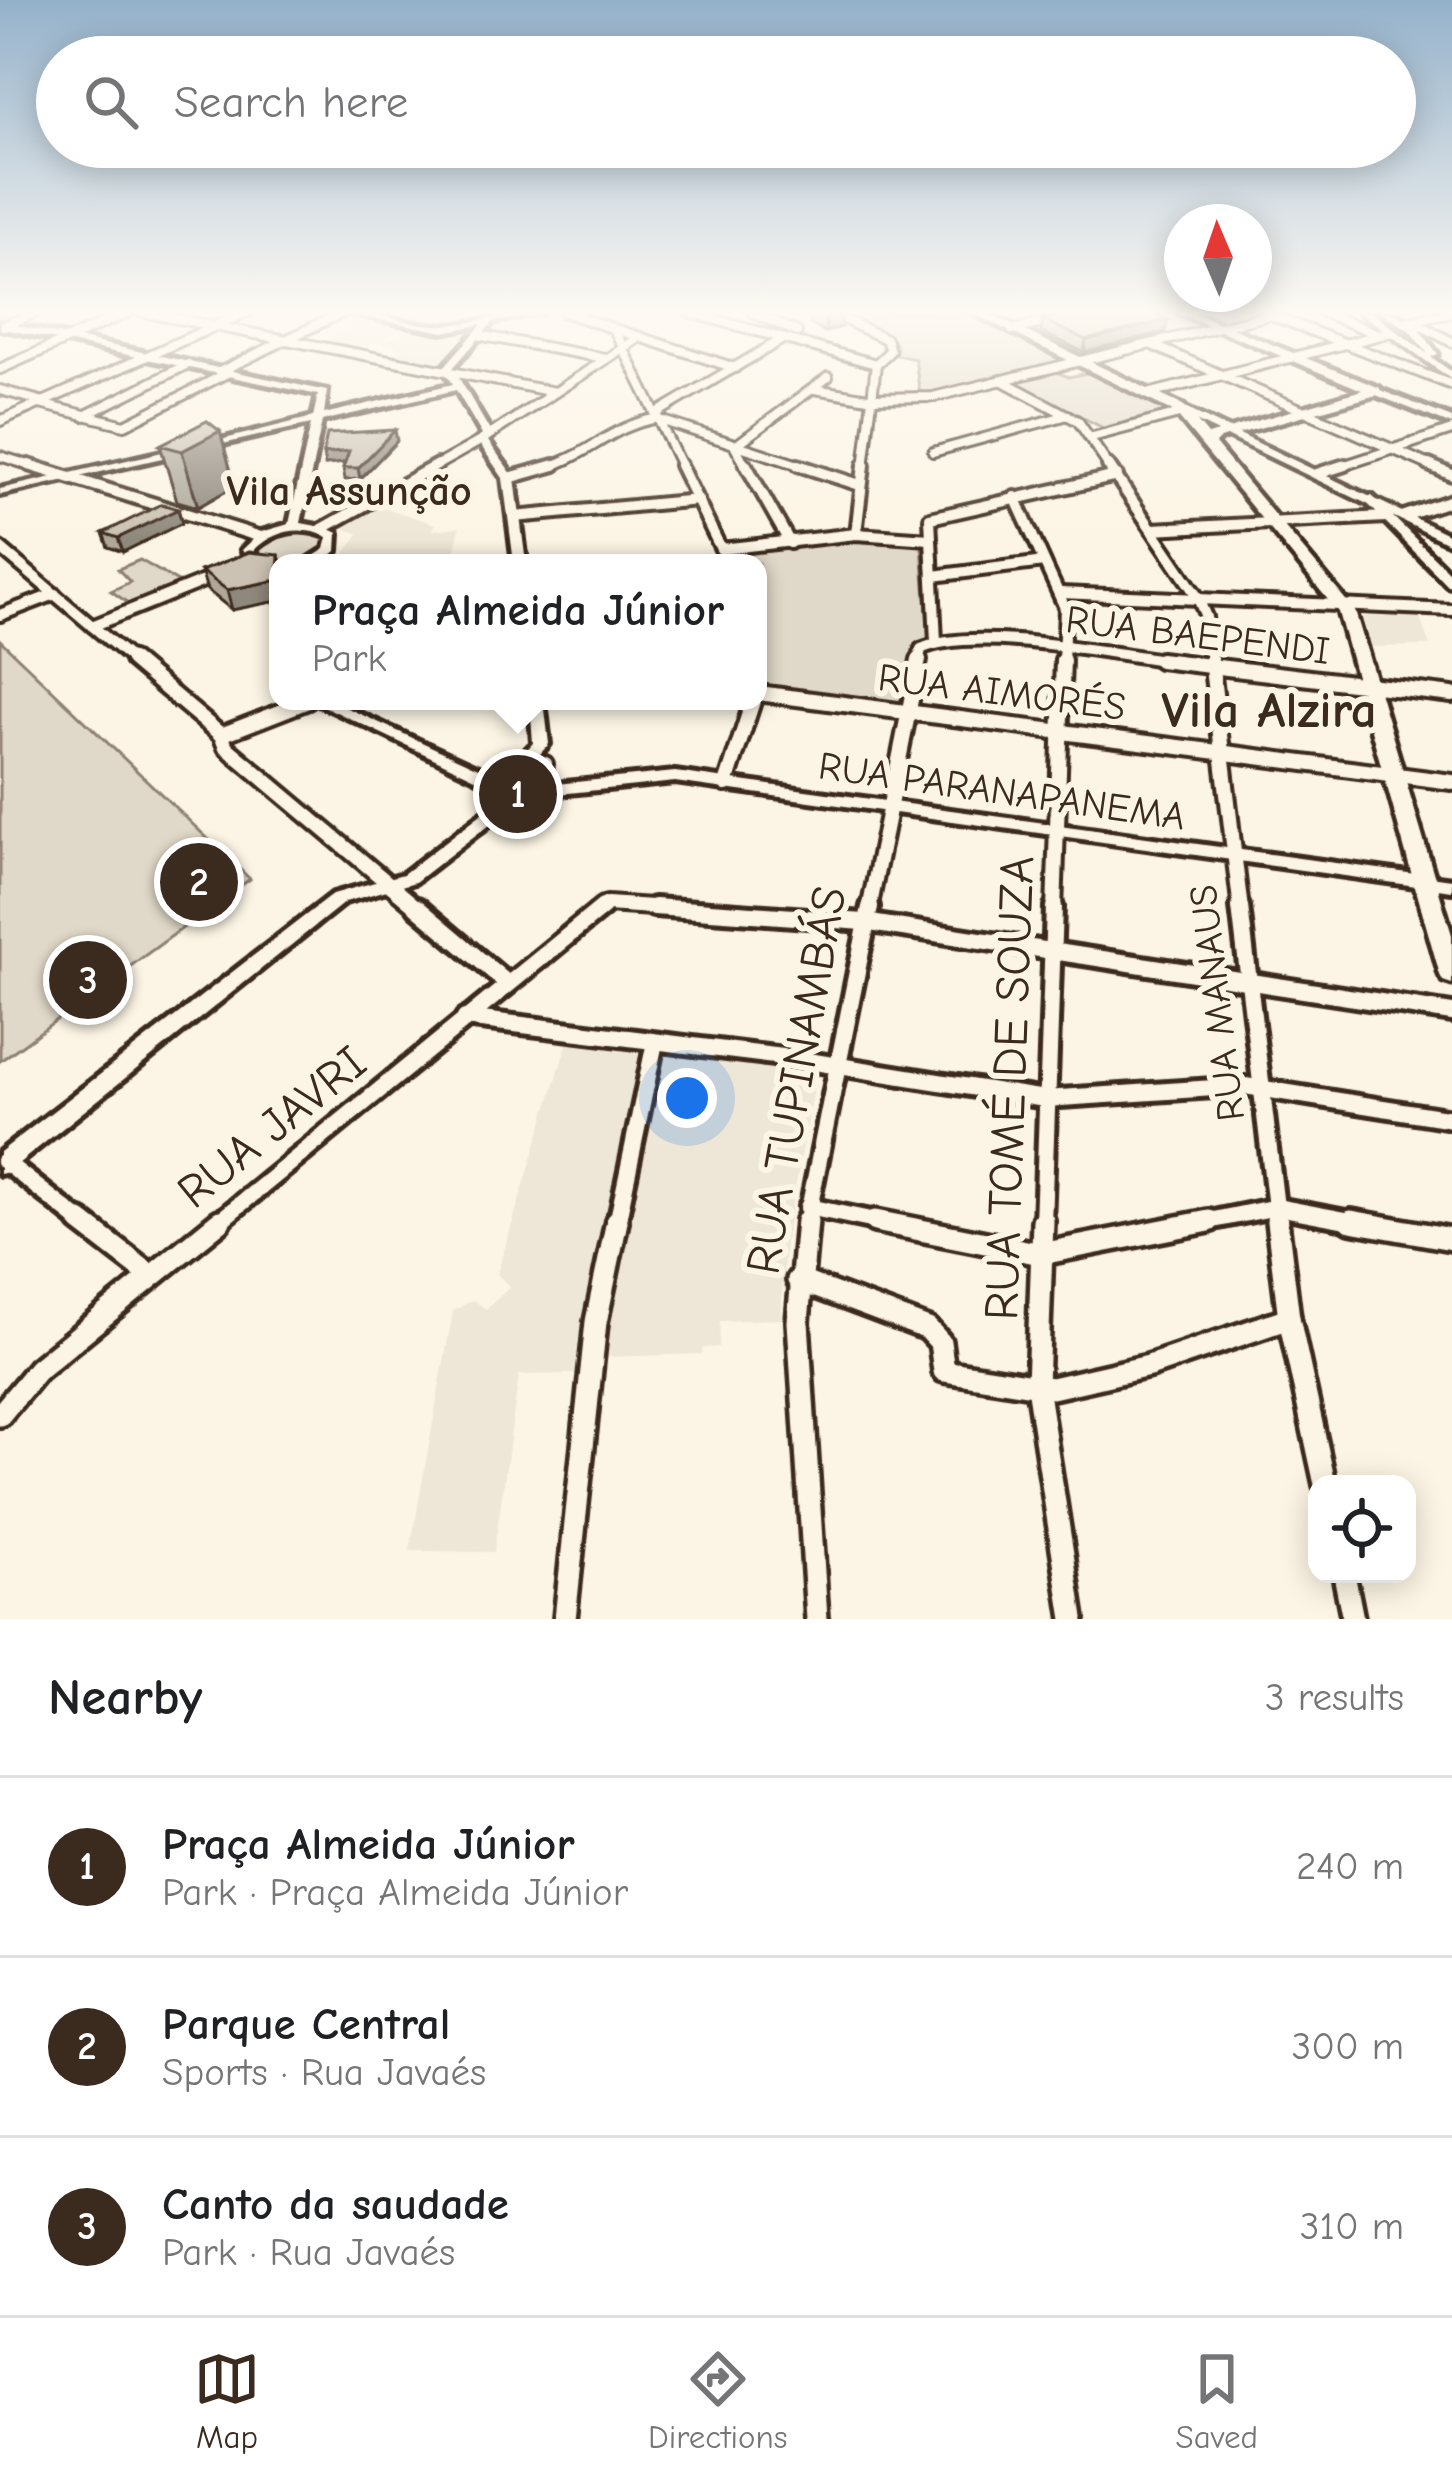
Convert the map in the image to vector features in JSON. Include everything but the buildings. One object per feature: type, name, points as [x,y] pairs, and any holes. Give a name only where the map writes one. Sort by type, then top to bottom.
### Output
[{"type":"main road","points":[[1134,388],[1181,411],[1211,436],[1271,523],[1346,611],[1452,975]]},
{"type":"main road","points":[[1366,388],[1375,391]]},
{"type":"main road","points":[[1211,436],[1375,391]]},
{"type":"main road","points":[[1181,411],[1211,436],[1317,474],[1368,498],[1401,522],[1452,541]]},
{"type":"street","points":[[0,421],[77,388]]},
{"type":"street","points":[[84,416],[141,388]]},
{"type":"street","points":[[0,390],[125,425],[194,388]]},
{"type":"street","points":[[294,527],[325,397],[301,388]]},
{"type":"street","points":[[0,492],[452,388]]},
{"type":"street","points":[[460,388],[509,478],[519,554]]},
{"type":"street","points":[[532,388],[555,392]]},
{"type":"street","points":[[322,529],[485,438],[562,388]]},
{"type":"street","points":[[644,388],[722,544],[764,546],[856,534],[930,539]]},
{"type":"street","points":[[509,478],[562,463],[626,423],[659,417],[705,388]]},
{"type":"street","points":[[856,534],[870,388]]},
{"type":"street","points":[[790,543],[736,450],[738,443],[815,389],[868,398],[927,398],[970,388]]},
{"type":"street","name":"RUA MANAUS","points":[[1015,388],[1068,415],[1092,437],[1197,596],[1206,617],[1289,1318],[1322,1475]]},
{"type":"street","points":[[1148,394],[1173,388]]},
{"type":"street","points":[[1251,388],[1452,475]]},
{"type":"street","points":[[1375,391],[1452,426]]},
{"type":"street","points":[[1092,437],[1181,411]]},
{"type":"street","points":[[933,452],[1068,415]]},
{"type":"street","points":[[659,417],[860,484]]},
{"type":"street","points":[[1317,474],[1452,426]]},
{"type":"street","points":[[0,456],[261,537]]},
{"type":"street","points":[[936,641],[930,539],[934,516],[1118,476]]},
{"type":"street","name":"RUA TOMÉ DE SOUZA","points":[[1015,497],[1061,593],[1063,649],[1036,1386],[1073,1619]]},
{"type":"street","points":[[1368,498],[1386,517]]},
{"type":"street","points":[[514,517],[698,500]]},
{"type":"street","points":[[1401,522],[1452,500]]},
{"type":"street","points":[[1152,529],[1386,517],[1401,522],[1452,582]]},
{"type":"street","points":[[253,561],[249,548],[261,537],[294,527],[322,529],[332,535],[335,544],[321,554]]},
{"type":"street","points":[[0,548],[221,735],[226,747],[507,983]]},
{"type":"street","points":[[0,566],[15,561]]},
{"type":"street","points":[[92,626],[253,561],[269,565]]},
{"type":"street","points":[[934,576],[1045,562]]},
{"type":"street","points":[[1061,593],[1197,596],[1346,611],[1452,610]]},
{"type":"street","points":[[0,614],[55,594]]},
{"type":"street","name":"RUA BAEPENDI","points":[[936,641],[993,640],[1452,694]]},
{"type":"street","name":"RUA TUPINAMBÁS","points":[[818,1619],[798,1280],[835,1065],[921,649],[936,641]]},
{"type":"street","name":"RUA AIMORÉS","points":[[767,694],[1452,782]]},
{"type":"street","points":[[221,735],[285,710]]},
{"type":"street","points":[[340,710],[503,783],[527,779],[542,789]]},
{"type":"street","points":[[500,808],[492,796],[542,741],[538,710]]},
{"type":"street","points":[[726,784],[749,710]]},
{"type":"street","points":[[150,1274],[2,1163],[339,898],[409,878],[500,808],[528,809],[540,801],[545,764],[530,758]]},
{"type":"street","name":"RUA PARANAPANEMA","points":[[542,789],[659,776],[1452,885]]},
{"type":"street","name":"RUA JAVRI","points":[[0,1415],[24,1381],[150,1274],[601,907],[614,903],[864,922]]},
{"type":"street","points":[[864,922],[1452,1012]]},
{"type":"street","points":[[465,1018],[835,1065],[1046,1100],[1261,1088],[1452,1119]]},
{"type":"street","points":[[566,1619],[596,1322],[655,1042]]},
{"type":"street","points":[[808,1207],[1041,1254],[1277,1208],[1452,1239]]},
{"type":"street","points":[[798,1280],[928,1329],[940,1342],[944,1370],[1052,1388],[1149,1366],[1289,1318]]},
{"type":"street","points":[[1346,1583],[1353,1619]]},
{"type":"shaded area","points":[[919,388],[951,388],[920,395]]},
{"type":"shaded area","points":[[1026,388],[1122,388],[1169,411],[1103,428]]},
{"type":"shaded area","points":[[377,505],[435,524],[433,530],[460,527],[454,554],[345,554],[359,534],[340,526]]},
{"type":"shaded area","points":[[295,530],[322,534],[328,546],[316,554],[269,557],[258,553],[261,544]]},
{"type":"shaded area","points":[[859,539],[922,546],[929,638],[915,648],[901,700],[767,689],[767,554],[735,554]]},
{"type":"shaded area","points":[[140,560],[183,585],[131,605],[111,591],[130,582],[118,569]]},
{"type":"shaded area","points":[[1419,616],[1430,646],[1370,647],[1363,617]]},
{"type":"shaded area","points":[[0,640],[250,879],[0,1061]]},
{"type":"shaded area","points":[[568,1040],[639,1053],[576,1374],[519,1375],[494,1552],[410,1551],[453,1311],[473,1300],[486,1309],[510,1287],[497,1274]]},
{"type":"shaded area","points":[[662,1054],[817,1073],[785,1241],[781,1319],[720,1321],[719,1347],[703,1348],[702,1354],[604,1357]]},
{"type":"place","name":"Praça Almeida Júnior","points":[[518,794]]},
{"type":"place","name":"Parque Central","points":[[199,882]]},
{"type":"place","name":"Canto da saudade","points":[[88,980]]},
{"type":"district","name":"Vila Assunção","points":[[349,490]]},
{"type":"district","name":"Vila Alzira","points":[[1269,709]]}]
